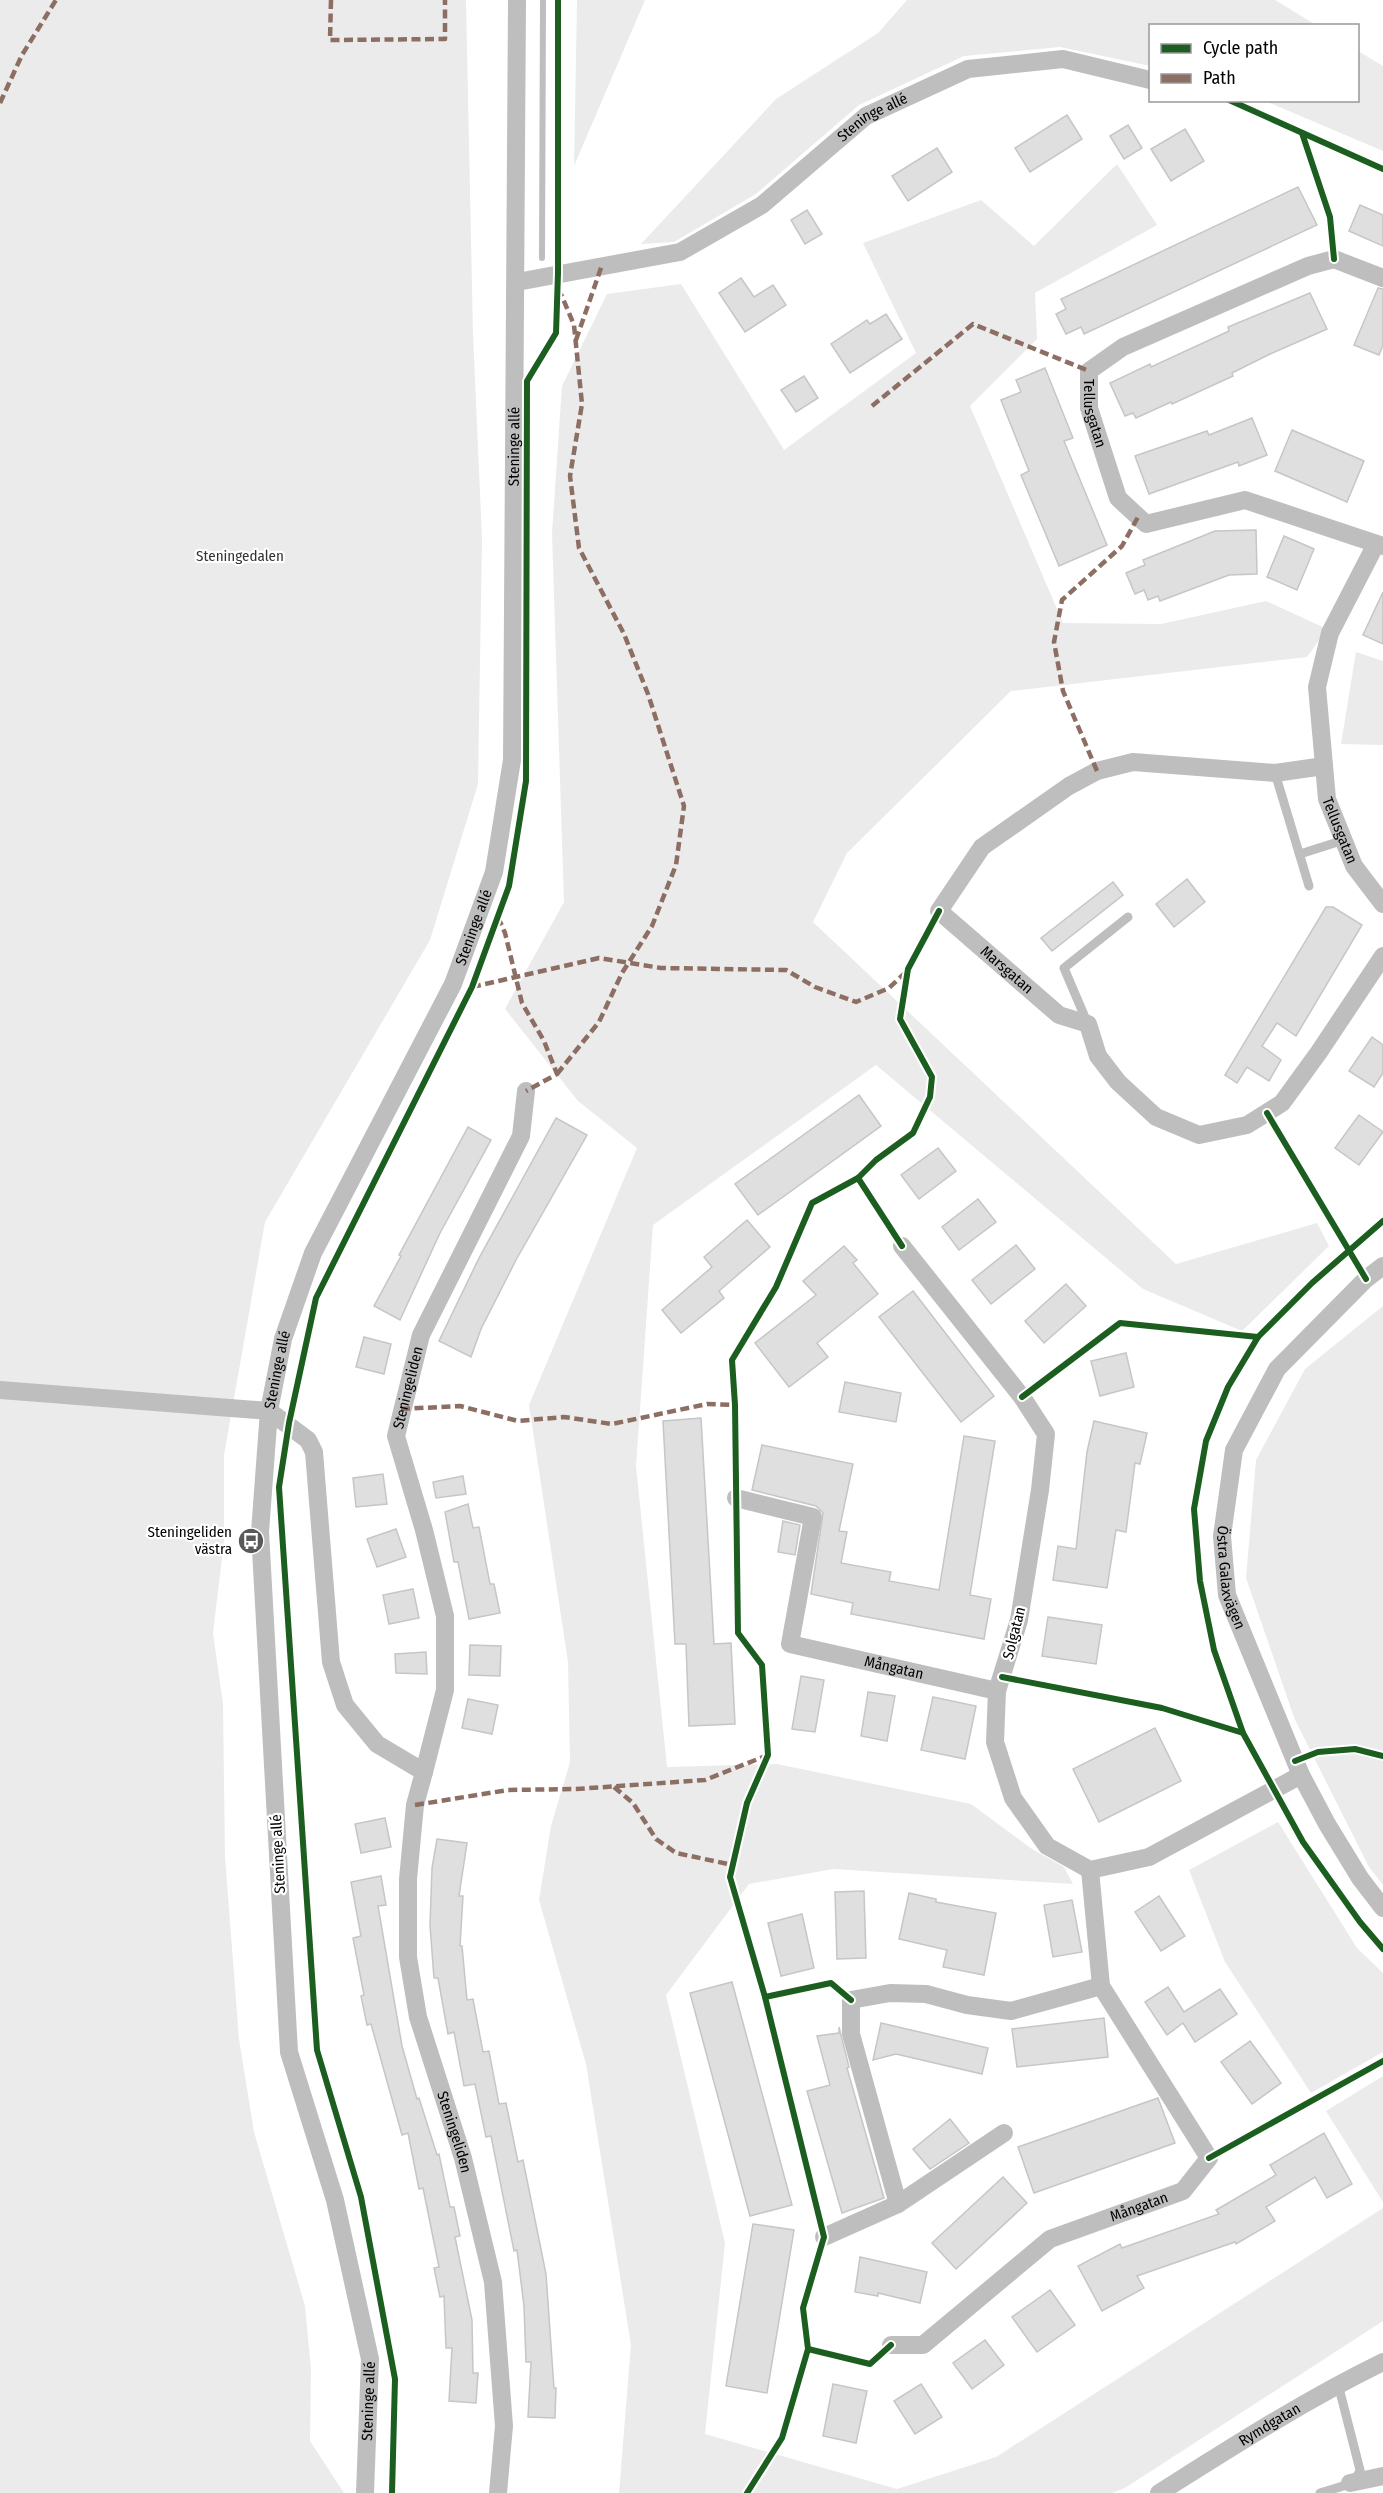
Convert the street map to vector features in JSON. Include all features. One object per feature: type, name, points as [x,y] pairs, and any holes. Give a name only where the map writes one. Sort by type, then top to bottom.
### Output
[{"type":"street","name":"Steninge allé","points":[[365,2493],[370,2359],[335,2200],[288,2052],[260,1532],[269,1411],[283,1339],[313,1253],[453,984],[494,872],[512,760],[517,282],[517,0]]},
{"type":"street","name":"Steninge allé","points":[[517,282],[680,252],[762,205],[866,117],[968,69],[1063,59],[1149,80]]},
{"type":"street","name":"Tellusgatan","points":[[1383,278],[1334,259],[1308,266],[1123,347],[1089,371],[1089,408],[1118,498],[1146,524],[1245,500],[1380,545],[1329,633],[1317,687],[1327,799],[1354,866],[1383,904]]},
{"type":"street","name":"Marsgatan","points":[[1088,1024],[1059,1015],[939,911],[981,847],[1069,786],[1097,771],[1133,762],[1275,773],[1323,766]]},
{"type":"street","points":[[1088,1024],[1098,1056],[1118,1082],[1156,1117],[1198,1135],[1247,1125],[1282,1103],[1383,956]]},
{"type":"street","name":"Steningeliden","points":[[498,2493],[504,2426],[493,2282],[463,2158],[418,2017],[408,1957],[408,1879],[415,1804],[446,1690],[445,1616],[424,1530],[396,1436],[420,1335],[521,1136],[526,1091]]},
{"type":"street","name":"Solgatan","points":[[902,1246],[1022,1397],[1046,1434],[1040,1490],[1019,1620],[997,1691],[995,1742],[1013,1798],[1047,1846],[1090,1870]]},
{"type":"street","name":"Östra Galaxvägen","points":[[1383,1266],[1366,1279],[1277,1369],[1234,1450],[1222,1536],[1227,1595],[1301,1775],[1349,1860],[1383,1908]]},
{"type":"street","points":[[0,1390],[269,1411],[308,1440],[314,1452],[331,1662],[345,1705],[377,1744],[424,1772]]},
{"type":"street","name":"Mångatan","points":[[736,1498],[813,1517],[790,1644],[997,1691]]},
{"type":"street","points":[[1090,1870],[1149,1857],[1301,1775]]},
{"type":"street","name":"Mångatan","points":[[891,2345],[923,2345],[1050,2239],[1184,2191],[1209,2158],[1101,1986],[1090,1870]]},
{"type":"street","points":[[898,2204],[851,2034],[851,2000],[890,1993],[926,1994],[967,2005],[1011,2011],[1101,1986]]},
{"type":"street","points":[[824,2237],[898,2204],[1004,2133]]},
{"type":"street","name":"Rymdgatan","points":[[1159,2493],[1262,2428],[1338,2384],[1383,2362]]},
{"type":"street","points":[[1350,2483],[1383,2476]]},
{"type":"lane","points":[[1275,773],[1310,886]]},
{"type":"lane","points":[[1300,854],[1344,840]]},
{"type":"lane","points":[[1088,1024],[1064,968],[1128,917]]},
{"type":"lane","points":[[1320,2493],[1350,2483],[1358,2477],[1360,2470],[1338,2384]]},
{"type":"green space","name":"Steningedalen","points":[[0,0],[466,0],[473,334],[482,539],[478,784],[430,940],[265,1222],[224,1455],[224,1541],[213,1633],[223,1704],[225,1857],[239,2039],[254,2132],[305,2306],[311,2369],[310,2441],[344,2493],[0,2493]]},
{"type":"green space","points":[[577,0],[645,0],[574,166]]},
{"type":"green space","points":[[907,0],[1275,0],[1314,24],[1149,24],[1149,66],[1060,47],[964,56],[859,105],[756,194],[674,242],[641,244],[776,99],[878,33]]},
{"type":"green space","points":[[1359,52],[1383,66],[1383,151],[1267,102],[1359,102]]},
{"type":"green space","points":[[1117,164],[1157,225],[1035,293],[1037,339],[970,406],[1063,623],[1161,624],[1266,601],[1327,629],[1307,657],[1011,691],[847,853],[813,922],[1176,1264],[1317,1223],[1329,1246],[1242,1331],[1143,1289],[876,1065],[653,1225],[636,1466],[667,1767],[777,1764],[971,1804],[1032,1849],[1064,1867],[1073,1884],[833,1869],[749,1884],[666,1995],[725,2243],[705,2434],[897,2489],[996,2457],[1383,2208],[1383,2321],[1125,2488],[1112,2493],[619,2493],[631,2345],[586,2064],[539,1900],[551,1826],[570,1762],[568,1662],[529,1405],[637,1148],[578,1101],[505,1009],[564,902],[552,533],[562,386],[607,294],[681,284],[784,450],[916,353],[863,243],[981,200],[1034,246]]},
{"type":"green space","points":[[1356,652],[1383,661],[1383,745],[1341,744]]},
{"type":"green space","points":[[1383,1306],[1383,1885],[1369,1867],[1295,1720],[1246,1578],[1256,1460],[1305,1369]]},
{"type":"green space","points":[[1278,1822],[1357,1948],[1383,1973],[1383,2052],[1311,2093],[1225,1962],[1189,1870]]},
{"type":"green space","points":[[1383,2076],[1383,2202],[1326,2111]]},
{"type":"building","points":[[1067,115],[1082,139],[1030,172],[1015,148]]},
{"type":"building","points":[[1128,125],[1142,148],[1124,159],[1110,136]]},
{"type":"building","points":[[1185,129],[1204,161],[1171,181],[1151,149]]},
{"type":"building","points":[[937,148],[952,172],[908,201],[892,176]]},
{"type":"building","points":[[1298,187],[1317,225],[1084,334],[1081,327],[1066,334],[1056,314],[1066,309],[1061,299]]},
{"type":"building","points":[[1360,205],[1383,215],[1383,246],[1349,231]]},
{"type":"building","points":[[807,210],[822,234],[805,244],[791,220]]},
{"type":"building","points":[[741,278],[754,297],[773,285],[786,305],[745,332],[719,293]]},
{"type":"building","points":[[1378,288],[1383,289],[1383,345],[1379,355],[1354,345]]},
{"type":"building","points":[[1310,293],[1327,329],[1270,354],[1232,373],[1233,376],[1172,404],[1171,402],[1136,418],[1133,413],[1125,416],[1110,383],[1229,331],[1228,327]]},
{"type":"building","points":[[886,314],[902,339],[850,373],[831,344],[867,320],[870,324]]},
{"type":"building","points":[[1045,368],[1073,438],[1064,441],[1107,545],[1059,566],[1021,475],[1029,471],[1001,400],[1021,392],[1016,380]]},
{"type":"building","points":[[804,376],[818,398],[796,412],[781,390]]},
{"type":"building","points":[[1252,418],[1267,455],[1239,466],[1238,462],[1149,494],[1135,456],[1207,431],[1209,435]]},
{"type":"building","points":[[1292,430],[1364,461],[1347,502],[1275,471]]},
{"type":"building","points":[[1256,530],[1257,574],[1229,575],[1160,601],[1158,596],[1148,600],[1144,590],[1135,594],[1126,573],[1145,565],[1143,560],[1215,531]]},
{"type":"building","points":[[1284,536],[1314,549],[1297,590],[1267,577]]},
{"type":"building","points":[[1383,592],[1383,644],[1363,635]]},
{"type":"building","points":[[1187,879],[1205,902],[1174,927],[1156,904]]},
{"type":"building","points":[[1113,882],[1123,895],[1052,951],[1041,938]]},
{"type":"building","points":[[1326,907],[1333,907],[1362,925],[1296,1036],[1277,1023],[1262,1046],[1281,1060],[1269,1081],[1247,1067],[1237,1083],[1225,1075]]},
{"type":"building","points":[[1372,1037],[1383,1045],[1383,1073],[1374,1087],[1349,1071]]},
{"type":"building","points":[[859,1095],[881,1126],[758,1215],[735,1184]]},
{"type":"building","points":[[1359,1115],[1383,1132],[1359,1165],[1335,1148]]},
{"type":"building","points":[[556,1118],[587,1135],[516,1260],[481,1329],[471,1357],[439,1341],[479,1258]]},
{"type":"building","points":[[468,1127],[491,1140],[440,1233],[400,1320],[374,1306]]},
{"type":"building","points":[[938,1148],[956,1171],[919,1199],[901,1175]]},
{"type":"building","points":[[978,1199],[996,1222],[959,1250],[942,1227]]},
{"type":"building","points":[[747,1220],[770,1247],[719,1291],[724,1298],[681,1333],[662,1310],[712,1267],[704,1257]]},
{"type":"building","points":[[1016,1245],[1035,1269],[991,1304],[972,1280]]},
{"type":"building","points":[[844,1246],[857,1260],[853,1263],[878,1294],[817,1343],[828,1357],[789,1387],[755,1343],[816,1295],[803,1281]]},
{"type":"building","points":[[1066,1284],[1086,1306],[1044,1343],[1025,1321]]},
{"type":"building","points":[[913,1291],[994,1396],[961,1422],[879,1317]]},
{"type":"building","points":[[364,1337],[391,1344],[384,1374],[356,1367]]},
{"type":"building","points":[[1126,1353],[1134,1387],[1100,1396],[1091,1361]]},
{"type":"building","points":[[845,1382],[901,1393],[896,1422],[839,1412]]},
{"type":"building","points":[[701,1418],[714,1644],[731,1643],[735,1724],[689,1726],[686,1644],[675,1644],[663,1421]]},
{"type":"building","points":[[1094,1421],[1147,1433],[1140,1464],[1135,1463],[1126,1532],[1116,1530],[1107,1588],[1053,1580],[1058,1546],[1076,1549],[1087,1452]]},
{"type":"building","points":[[964,1436],[995,1441],[970,1595],[991,1599],[984,1639],[851,1614],[853,1603],[811,1594],[823,1513],[816,1506],[752,1490],[762,1445],[853,1464],[839,1531],[847,1532],[841,1563],[891,1572],[889,1581],[939,1590]]},
{"type":"building","points":[[383,1474],[387,1504],[356,1507],[353,1478]]},
{"type":"building","points":[[463,1476],[466,1494],[436,1498],[433,1482]]},
{"type":"building","points":[[468,1504],[473,1528],[479,1527],[490,1584],[494,1584],[500,1613],[469,1619],[458,1562],[454,1562],[445,1512]]},
{"type":"building","points":[[783,1521],[800,1525],[795,1555],[778,1552]]},
{"type":"building","points":[[396,1529],[406,1557],[377,1567],[367,1539]]},
{"type":"building","points":[[413,1589],[419,1618],[389,1624],[383,1595]]},
{"type":"building","points":[[1048,1617],[1102,1625],[1096,1664],[1042,1656]]},
{"type":"building","points":[[470,1645],[501,1646],[500,1676],[469,1675]]},
{"type":"building","points":[[426,1652],[427,1674],[396,1673],[395,1654]]},
{"type":"building","points":[[801,1676],[824,1680],[815,1732],[792,1729]]},
{"type":"building","points":[[868,1692],[895,1696],[887,1741],[861,1736]]},
{"type":"building","points":[[933,1697],[976,1706],[965,1759],[921,1750]]},
{"type":"building","points":[[468,1699],[498,1705],[492,1734],[462,1728]]},
{"type":"building","points":[[1155,1728],[1181,1781],[1099,1822],[1073,1769]]},
{"type":"building","points":[[385,1818],[391,1847],[361,1853],[355,1824]]},
{"type":"building","points":[[437,1839],[467,1843],[459,1896],[463,1896],[460,1946],[462,1946],[467,2000],[473,1999],[483,2052],[489,2051],[499,2104],[506,2103],[518,2162],[523,2160],[546,2274],[554,2388],[556,2388],[555,2418],[528,2417],[531,2362],[526,2362],[524,2306],[517,2250],[514,2251],[491,2136],[486,2137],[475,2084],[464,2086],[454,2032],[448,2034],[438,1978],[434,1978],[430,1925],[432,1868]]},
{"type":"building","points":[[381,1876],[386,1905],[378,1906],[402,2046],[417,2099],[419,2098],[437,2155],[439,2154],[450,2207],[454,2207],[460,2236],[455,2237],[472,2320],[473,2373],[478,2373],[476,2403],[449,2401],[452,2348],[446,2348],[444,2296],[440,2297],[434,2268],[439,2267],[423,2188],[419,2189],[408,2133],[402,2135],[371,2024],[367,2025],[361,1996],[364,1995],[353,1938],[361,1936],[351,1882]]},
{"type":"building","points":[[864,1891],[866,1958],[837,1959],[835,1892]]},
{"type":"building","points":[[909,1893],[936,1899],[936,1902],[996,1913],[984,1975],[943,1967],[947,1950],[899,1939]]},
{"type":"building","points":[[1159,1896],[1185,1936],[1161,1951],[1135,1912]]},
{"type":"building","points":[[1072,1900],[1082,1952],[1053,1957],[1044,1905]]},
{"type":"building","points":[[802,1914],[814,1968],[781,1976],[768,1923]]},
{"type":"building","points":[[732,1982],[792,2205],[750,2216],[690,1993]]},
{"type":"building","points":[[1168,1987],[1184,2012],[1220,1989],[1237,2014],[1195,2042],[1183,2023],[1167,2035],[1145,2002]]},
{"type":"building","points":[[1104,2018],[1108,2057],[1017,2067],[1012,2029]]},
{"type":"building","points":[[881,2023],[988,2048],[982,2074],[896,2054],[873,2060]]},
{"type":"building","points":[[839,2027],[849,2067],[847,2068],[884,2198],[842,2213],[807,2091],[830,2085],[817,2036],[839,2033]]},
{"type":"building","points":[[1250,2041],[1281,2083],[1252,2104],[1221,2062]]},
{"type":"building","points":[[1158,2098],[1175,2143],[1034,2193],[1018,2147]]},
{"type":"building","points":[[950,2119],[969,2143],[930,2169],[913,2149]]},
{"type":"building","points":[[1324,2133],[1352,2184],[1327,2198],[1315,2177],[1266,2207],[1275,2221],[1236,2244],[1235,2242],[1137,2276],[1144,2288],[1102,2311],[1078,2266],[1120,2244],[1122,2248],[1219,2214],[1216,2210],[1276,2175],[1270,2165]]},
{"type":"building","points":[[1003,2177],[1027,2203],[956,2269],[932,2243]]},
{"type":"building","points":[[753,2224],[794,2230],[767,2393],[726,2386]]},
{"type":"building","points":[[860,2257],[927,2272],[920,2303],[878,2293],[878,2296],[855,2292]]},
{"type":"building","points":[[1050,2290],[1075,2325],[1037,2352],[1012,2317]]},
{"type":"building","points":[[985,2340],[1004,2365],[972,2389],[953,2363]]},
{"type":"building","points":[[833,2384],[867,2391],[856,2443],[823,2436]]},
{"type":"building","points":[[921,2384],[942,2417],[915,2434],[894,2401]]},
{"type":"waterway","points":[[542,258],[543,0]]},
{"type":"marked path","points":[[0,103],[22,55],[56,0]]},
{"type":"marked path","points":[[331,0],[330,40],[445,39],[445,0]]},
{"type":"marked path","points":[[576,340],[602,265]]},
{"type":"marked path","points":[[557,1074],[599,1022],[622,973],[652,926],[676,865],[684,806],[648,694],[624,634],[579,548],[570,476],[582,404],[574,325],[561,294]]},
{"type":"marked path","points":[[872,406],[973,324],[1089,371]]},
{"type":"marked path","points":[[1097,771],[1063,691],[1054,642],[1062,600],[1122,546],[1138,517]]},
{"type":"marked path","points":[[498,917],[505,933],[522,1003],[544,1041],[557,1074],[526,1091]]},
{"type":"marked path","points":[[472,987],[599,958],[661,968],[786,970],[815,987],[856,1002],[889,988],[907,971]]},
{"type":"marked path","points":[[401,1409],[460,1406],[518,1421],[564,1417],[612,1424],[707,1404],[735,1405]]},
{"type":"marked path","points":[[415,1805],[508,1790],[576,1789],[705,1780],[768,1755]]},
{"type":"marked path","points":[[614,1787],[633,1803],[656,1839],[676,1853],[733,1865]]},
{"type":"cycle path","points":[[392,2493],[395,2379],[361,2197],[317,2050],[279,1487],[289,1423],[316,1298],[472,987],[509,886],[526,781],[527,381],[556,333],[558,0]]},
{"type":"cycle path","points":[[1233,102],[1383,169]]},
{"type":"cycle path","points":[[1302,133],[1330,217],[1334,259]]},
{"type":"cycle path","points":[[808,2349],[803,2308],[824,2237],[765,1997],[730,1877],[747,1803],[768,1755],[762,1665],[738,1633],[735,1405],[732,1360],[776,1287],[812,1203],[858,1178],[876,1160],[913,1133],[930,1097],[932,1077],[900,1019],[908,969],[939,911]]},
{"type":"cycle path","points":[[1267,1113],[1366,1279]]},
{"type":"cycle path","points":[[858,1178],[902,1246]]},
{"type":"cycle path","points":[[1383,1221],[1312,1283],[1258,1337],[1228,1387],[1206,1441],[1194,1509],[1200,1581],[1214,1650],[1243,1733],[1303,1842],[1360,1922],[1383,1949]]},
{"type":"cycle path","points":[[1022,1397],[1120,1323],[1258,1337]]},
{"type":"cycle path","points":[[1002,1677],[1162,1708],[1243,1733]]},
{"type":"cycle path","points":[[1295,1761],[1318,1752],[1355,1749],[1383,1756]]},
{"type":"cycle path","points":[[765,1997],[831,1983],[851,2000]]},
{"type":"cycle path","points":[[1209,2158],[1383,2061]]},
{"type":"cycle path","points":[[747,2493],[782,2438],[808,2349],[870,2364],[891,2345]]},
{"type":"place","name":"Steningeliden västra","points":[[251,1541]]}]
